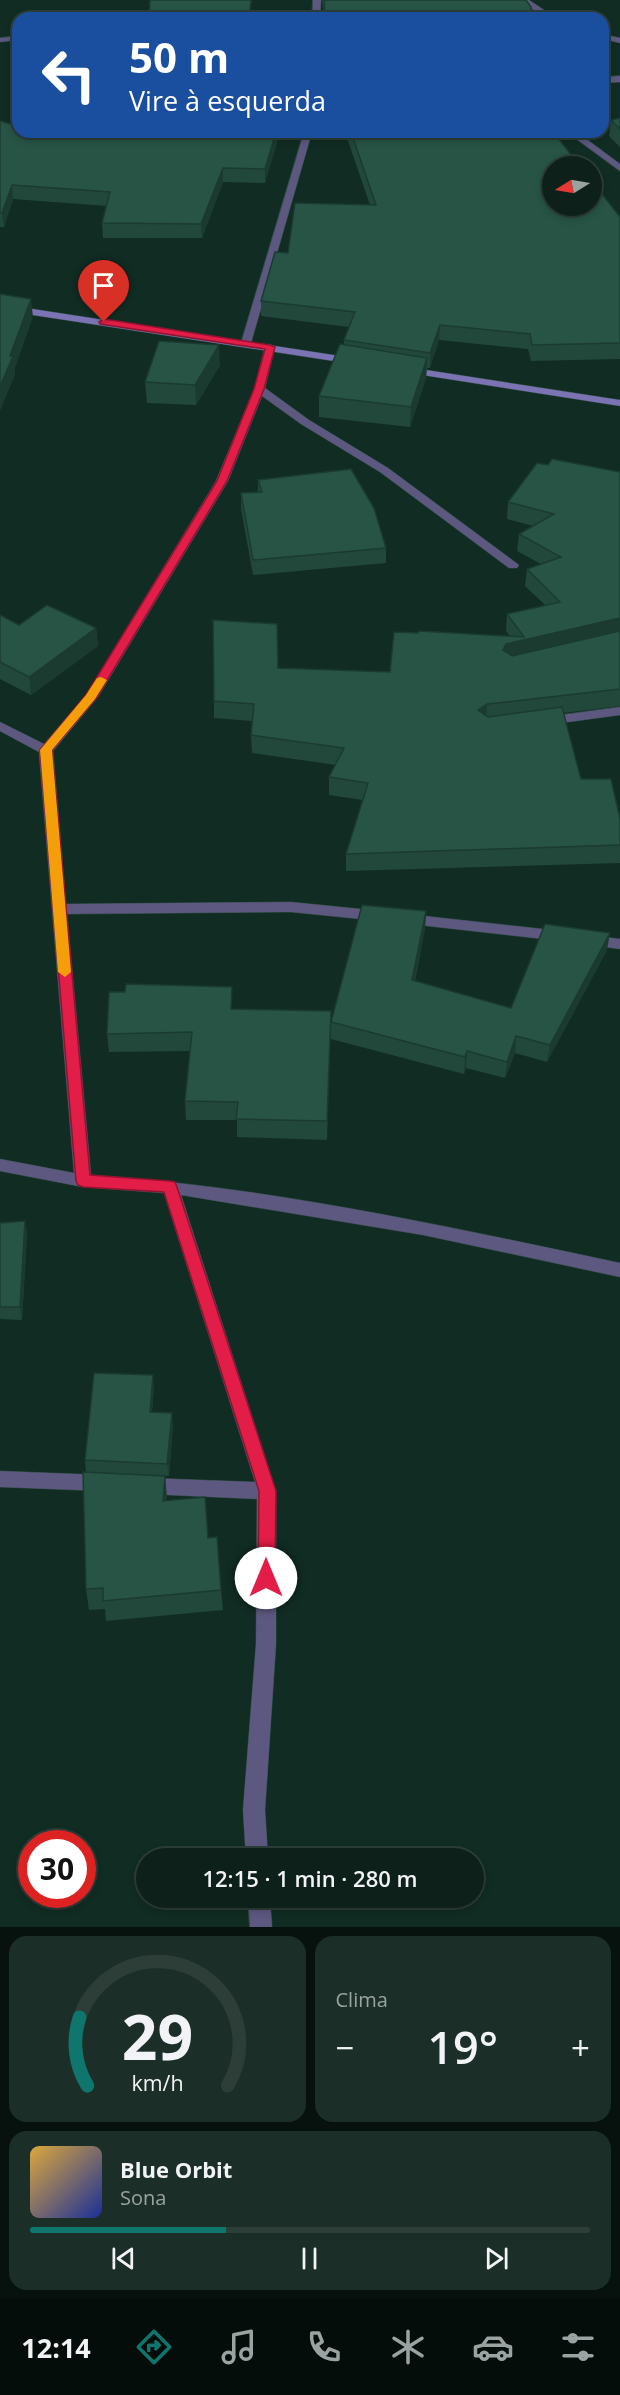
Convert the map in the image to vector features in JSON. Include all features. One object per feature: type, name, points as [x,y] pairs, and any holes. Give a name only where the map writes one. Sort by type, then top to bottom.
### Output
[{"type":"street","points":[[523,0],[542,12]]},
{"type":"street","points":[[246,344],[306,138]]},
{"type":"street","points":[[579,138],[620,168]]},
{"type":"street","points":[[0,307],[364,363]]},
{"type":"street","points":[[83,1181],[46,750],[91,697],[222,481],[259,389],[270,347]]},
{"type":"street","points":[[400,369],[620,403]]},
{"type":"street","points":[[259,389],[304,422],[384,470],[513,565]]},
{"type":"street","points":[[532,723],[620,711]]},
{"type":"street","points":[[0,726],[46,750]]},
{"type":"street","points":[[59,909],[291,907],[515,930],[620,944]]},
{"type":"street","points":[[0,1165],[83,1181],[170,1187],[423,1228],[620,1270]]},
{"type":"street","points":[[170,1187],[267,1491],[266,1644],[254,1810],[256,1848]]},
{"type":"street","points":[[0,1479],[267,1491]]},
{"type":"street","points":[[260,1908],[261,1927]]},
{"type":"building","points":[[150,0],[251,0],[250,12],[149,12]]},
{"type":"building","points":[[324,0],[526,0],[531,7],[531,12],[325,12]]},
{"type":"building","points":[[620,118],[620,129],[611,120]]},
{"type":"building","points":[[0,121],[12,124],[12,138],[274,138],[265,169],[223,168],[201,224],[102,223],[110,192],[12,185],[2,213],[0,213]]},
{"type":"building","points":[[353,138],[558,138],[572,156],[542,156],[542,216],[602,216],[602,194],[620,217],[620,343],[532,345],[530,334],[440,325],[430,353],[344,340],[355,312],[261,301],[275,252],[288,253],[295,203],[376,205]]},
{"type":"building","points":[[0,294],[31,299],[10,356],[13,356],[0,387]]},
{"type":"building","points":[[159,341],[219,345],[195,385],[145,382]]},
{"type":"building","points":[[340,344],[427,358],[411,407],[319,396]]},
{"type":"building","points":[[552,459],[620,472],[620,618],[506,644],[503,650],[512,656],[620,631],[620,689],[487,704],[478,710],[488,717],[562,707],[581,779],[611,779],[620,819],[620,845],[346,854],[368,783],[329,777],[344,748],[251,735],[254,704],[214,701],[213,620],[277,624],[278,668],[390,672],[394,632],[418,633],[419,631],[524,637],[507,614],[560,602],[527,569],[561,557],[519,534],[554,514],[508,502],[537,463],[548,465]]},
{"type":"building","points":[[351,469],[374,508],[386,548],[253,560],[241,493],[262,492],[258,480]]},
{"type":"building","points":[[47,605],[96,628],[29,677],[0,662],[0,615],[19,625]]},
{"type":"building","points":[[362,905],[426,911],[412,980],[511,1008],[545,924],[610,933],[550,1045],[516,1036],[507,1062],[467,1051],[465,1057],[331,1022]]},
{"type":"building","points":[[126,984],[232,987],[231,1009],[331,1011],[327,1121],[236,1119],[238,1102],[185,1101],[192,1032],[107,1034],[109,992],[125,992]]},
{"type":"building","points":[[25,1221],[20,1307],[0,1307],[0,1223]]},
{"type":"building","points":[[94,1373],[153,1375],[150,1412],[172,1413],[167,1464],[85,1460]]},
{"type":"building","points":[[83,1472],[165,1476],[163,1501],[205,1497],[208,1538],[217,1537],[221,1590],[103,1601],[103,1588],[86,1589]]},
{"type":"slow traffic","points":[[65,972],[46,750],[91,697],[101,680]]},
{"type":"route","points":[[104,322],[270,347],[259,389],[222,481],[91,697],[46,750],[83,1181],[170,1187],[267,1491],[266,1578]]}]
